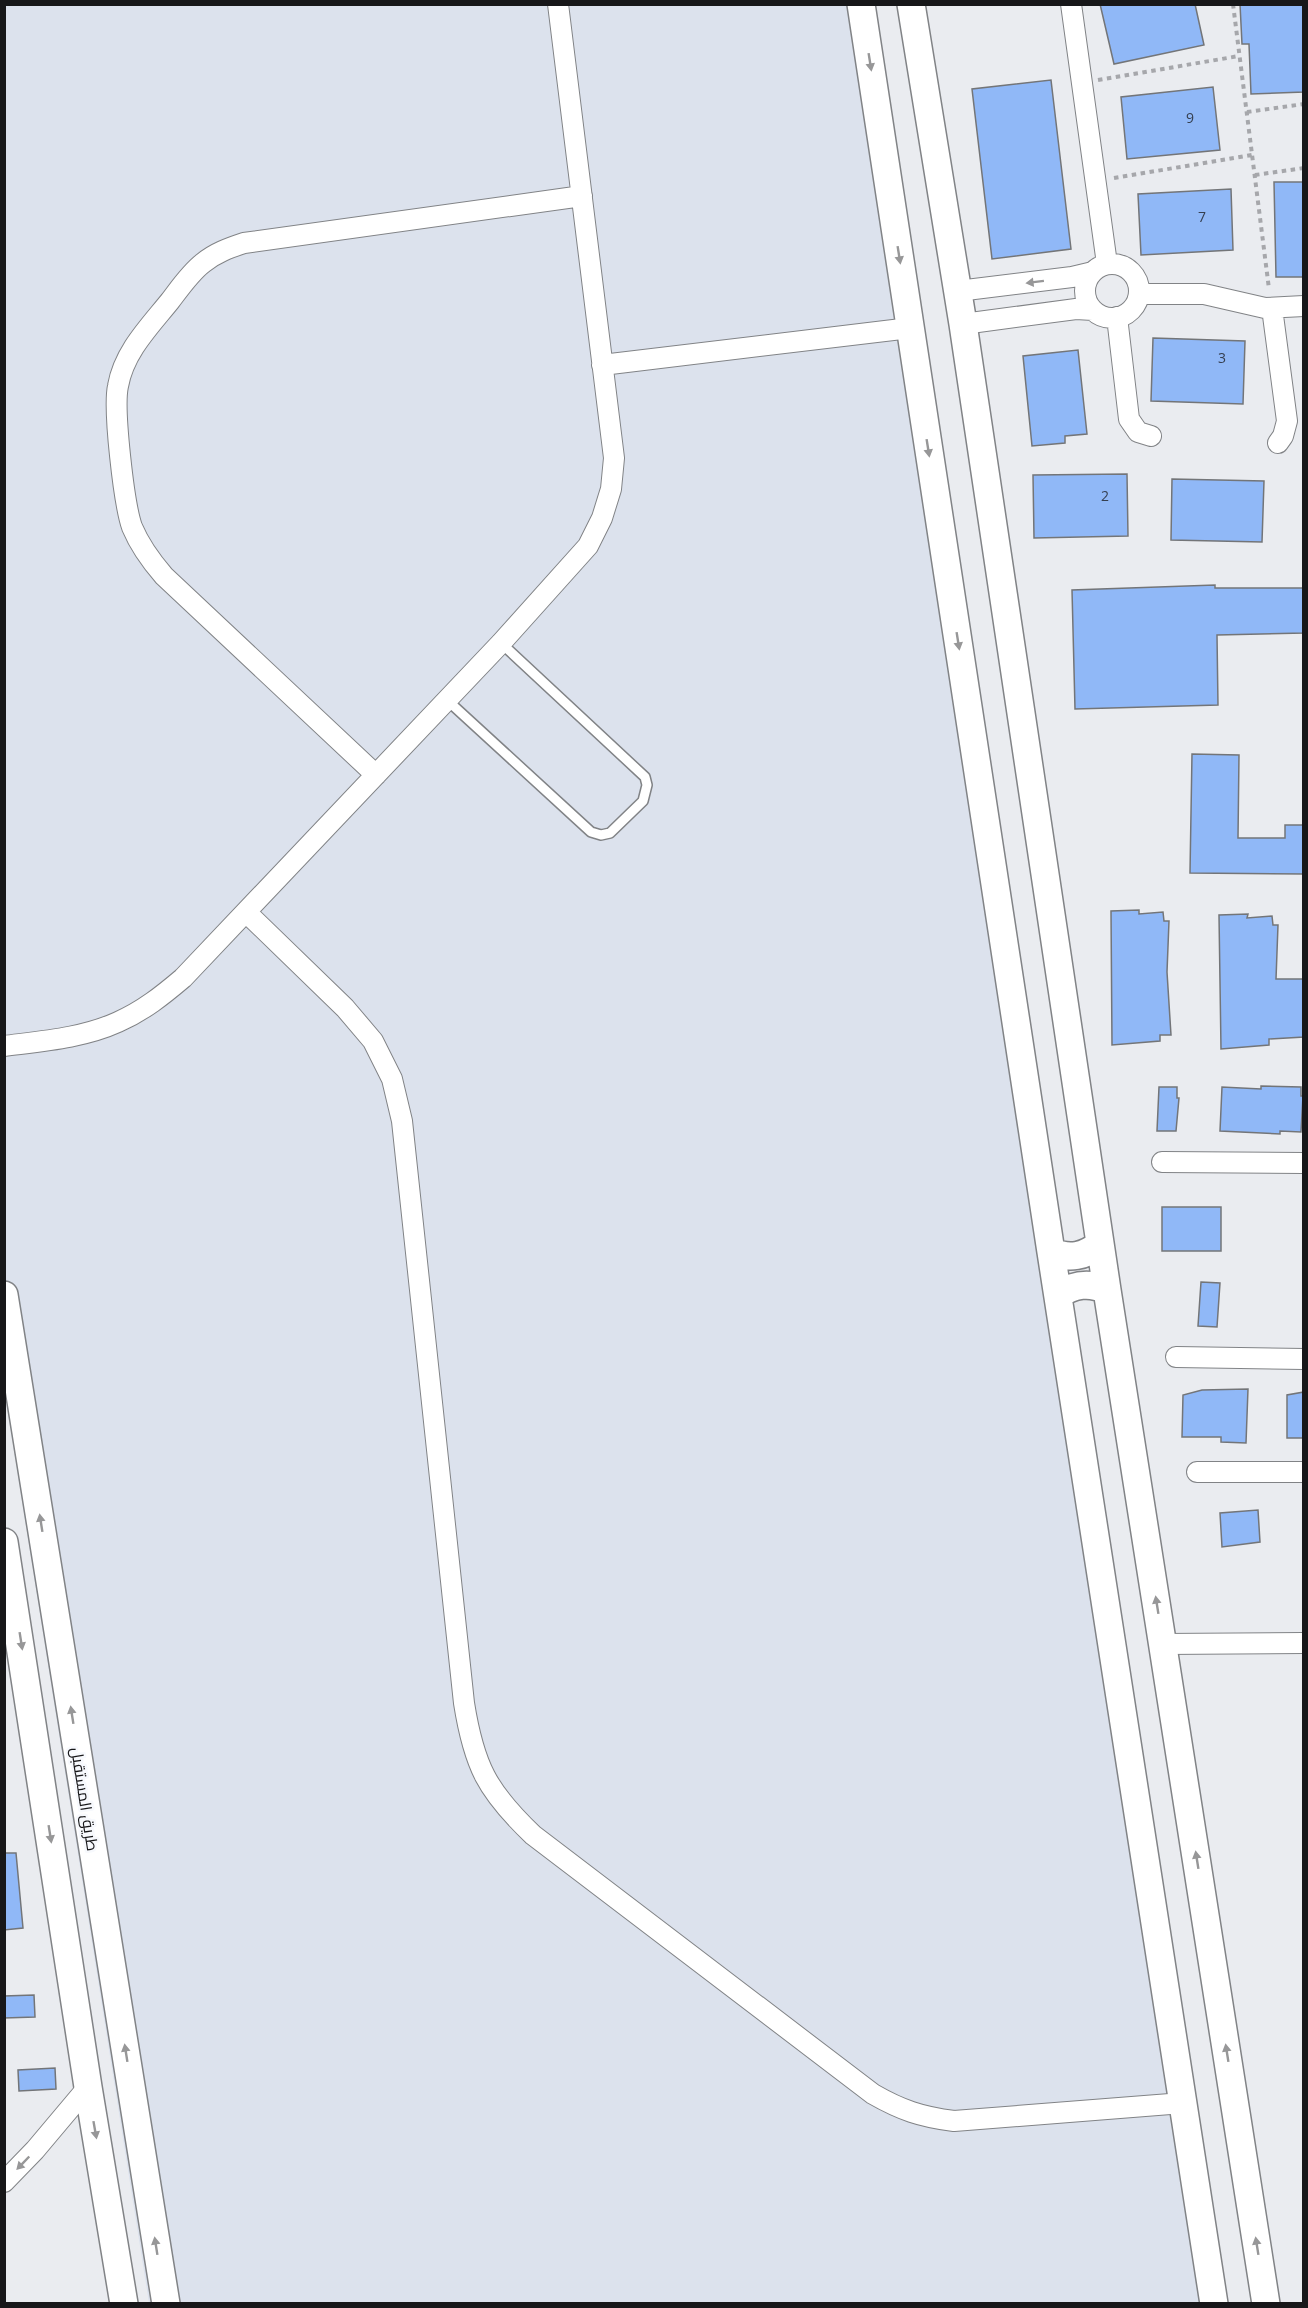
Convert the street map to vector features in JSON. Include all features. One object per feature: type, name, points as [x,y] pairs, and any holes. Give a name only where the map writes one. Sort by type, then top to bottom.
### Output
[{"type":"street","points":[[4,1046],[80,1035],[118,1022],[152,1003],[183,978],[447,700],[588,546],[602,518],[611,489],[614,458],[558,4]]},
{"type":"street","points":[[861,4],[1214,2304]]},
{"type":"street","points":[[911,4],[958,291],[1107,1290],[1266,2304]]},
{"type":"street","points":[[1071,4],[1096,182],[1100,268],[1085,287],[1088,303],[1093,310]]},
{"type":"street","points":[[376,775],[164,576],[145,553],[132,525],[125,484],[116,407],[117,387],[123,367],[132,349],[201,263],[221,250],[244,243],[582,196]]},
{"type":"street","points":[[958,291],[1072,277],[1100,268],[1124,267],[1131,271],[1139,286],[1139,294],[1132,310],[1117,317],[1108,317],[1093,310],[1076,309],[963,324]]},
{"type":"street","points":[[1139,294],[1204,294],[1252,307],[1304,306]]},
{"type":"street","points":[[1272,308],[1287,421],[1283,436],[1278,443]]},
{"type":"street","points":[[1117,317],[1129,419],[1138,432],[1152,436]]},
{"type":"street","points":[[602,365],[910,328]]},
{"type":"street","points":[[246,912],[345,1008],[373,1041],[392,1079],[402,1121],[464,1703],[470,1741],[477,1759],[484,1776],[505,1808],[543,1842],[873,2094],[898,2108],[925,2117],[954,2121],[1183,2103]]},
{"type":"street","points":[[1162,1162],[1304,1162]]},
{"type":"street","points":[[1051,1252],[1072,1257],[1092,1251],[1100,1244]]},
{"type":"street","points":[[1058,1295],[1066,1289],[1087,1284],[1107,1290]]},
{"type":"street","name":"طريق المستقبل","points":[[4,1295],[164,2292]]},
{"type":"street","points":[[1176,1357],[1304,1359]]},
{"type":"street","points":[[1197,1472],[1304,1472]]},
{"type":"street","points":[[4,1542],[10,1607],[122,2294],[164,2292]]},
{"type":"street","points":[[1163,1644],[1304,1643]]},
{"type":"street","points":[[4,2182],[35,2150],[88,2087]]},
{"type":"lane","points":[[447,700],[591,832],[601,835],[610,833],[643,801],[647,785],[645,777],[501,642]]},
{"type":"path","points":[[1233,4],[1272,308]]},
{"type":"path","points":[[1082,83],[1239,56]]},
{"type":"path","points":[[1247,112],[1304,104]]},
{"type":"path","points":[[1096,182],[1252,155]]},
{"type":"path","points":[[1255,175],[1304,168]]},
{"type":"shaded area","points":[[4,5],[850,5],[1202,2303],[149,2303],[5,1393]]},
{"type":"building","points":[[1100,4],[1195,4],[1204,45],[1114,64]]},
{"type":"building","points":[[1240,4],[1304,4],[1304,92],[1251,94],[1249,44],[1242,44]]},
{"type":"building","points":[[1051,80],[1071,249],[992,259],[972,89]]},
{"type":"building","points":[[1213,87],[1220,150],[1127,159],[1121,97]]},
{"type":"building","points":[[1274,182],[1304,182],[1304,277],[1276,277]]},
{"type":"building","points":[[1231,189],[1233,250],[1141,255],[1138,194]]},
{"type":"building","points":[[1153,338],[1245,341],[1243,404],[1151,401]]},
{"type":"building","points":[[1078,350],[1087,434],[1065,436],[1065,443],[1032,446],[1023,356]]},
{"type":"building","points":[[1127,474],[1128,536],[1034,538],[1033,475]]},
{"type":"building","points":[[1172,479],[1264,481],[1262,542],[1171,540]]},
{"type":"building","points":[[1215,585],[1215,588],[1304,588],[1304,633],[1217,635],[1218,705],[1075,709],[1072,590]]},
{"type":"building","points":[[1192,754],[1239,755],[1238,838],[1285,838],[1285,825],[1304,825],[1304,874],[1190,873]]},
{"type":"building","points":[[1139,910],[1139,914],[1163,912],[1164,921],[1169,921],[1167,972],[1171,1035],[1160,1035],[1160,1041],[1112,1045],[1111,911]]},
{"type":"building","points":[[1248,914],[1247,918],[1272,916],[1273,925],[1278,925],[1276,979],[1304,979],[1304,1037],[1269,1039],[1269,1045],[1221,1049],[1219,915]]},
{"type":"building","points":[[1261,1086],[1301,1087],[1301,1096],[1303,1096],[1301,1132],[1280,1131],[1280,1134],[1220,1131],[1222,1087],[1261,1089]]},
{"type":"building","points":[[1159,1087],[1177,1087],[1177,1098],[1179,1098],[1176,1131],[1157,1131]]},
{"type":"building","points":[[1162,1207],[1221,1207],[1221,1251],[1162,1251]]},
{"type":"building","points":[[1201,1282],[1220,1283],[1217,1327],[1198,1326]]},
{"type":"building","points":[[1248,1389],[1246,1443],[1221,1442],[1221,1437],[1182,1437],[1183,1395],[1202,1390]]},
{"type":"building","points":[[1304,1392],[1304,1438],[1287,1438],[1287,1395]]},
{"type":"building","points":[[1258,1510],[1260,1542],[1222,1547],[1220,1513]]},
{"type":"building","points":[[4,1853],[16,1853],[23,1928],[4,1930]]},
{"type":"building","points":[[34,1995],[35,2017],[4,2018],[4,1996]]},
{"type":"building","points":[[55,2068],[56,2089],[19,2091],[18,2070]]}]
